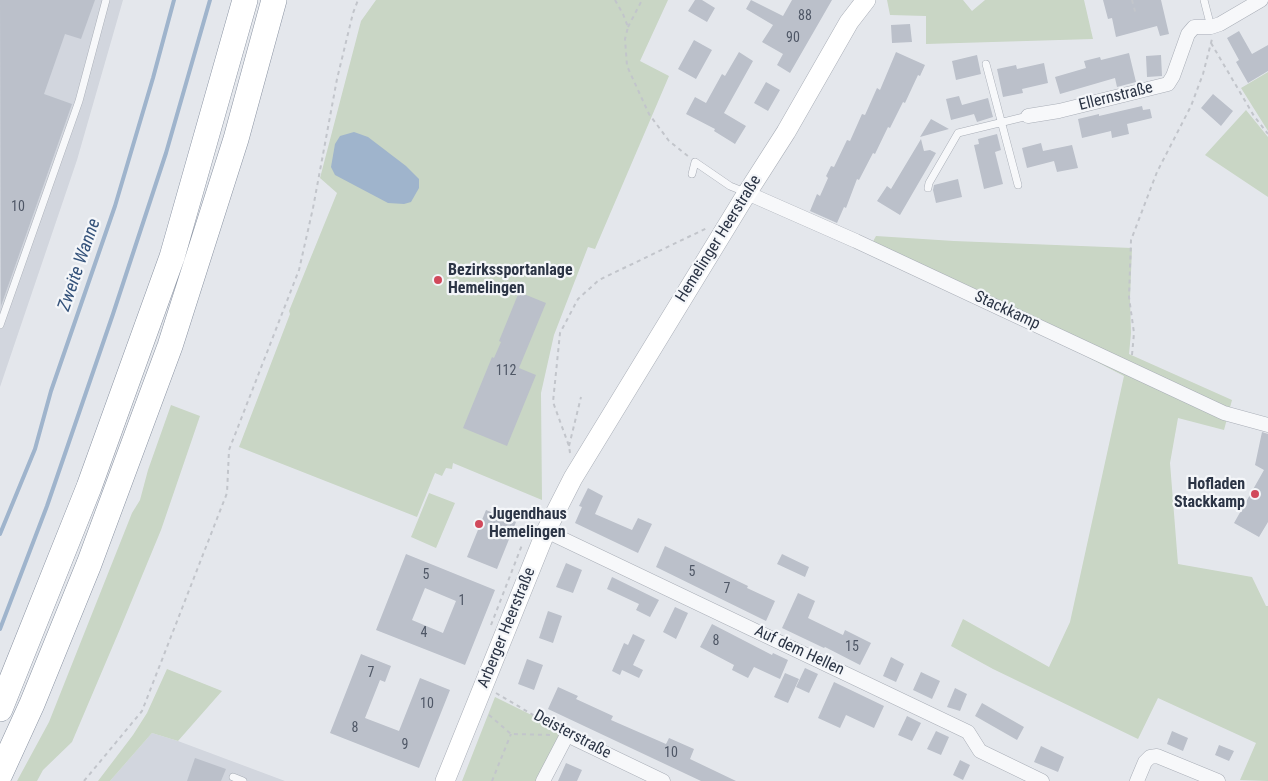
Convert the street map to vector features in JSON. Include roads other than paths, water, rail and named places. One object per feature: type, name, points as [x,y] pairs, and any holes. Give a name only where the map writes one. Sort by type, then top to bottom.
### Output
[{"type":"highway","points":[[0,709],[89,487],[172,257],[245,0]]},
{"type":"highway","points":[[0,774],[32,704],[89,564],[170,346],[236,139],[274,0]]},
{"type":"main road","name":"Hemelinger Heerstraße","points":[[573,478],[728,223],[786,132],[849,22],[866,0]]},
{"type":"main road","name":"Arberger Heerstraße","points":[[445,781],[546,530],[573,478]]},
{"type":"street","name":"Ellernstraße","points":[[1028,116],[1059,111],[1168,84],[1173,76],[1188,34],[1189,22],[1211,27],[1220,24],[1261,0]]},
{"type":"street","name":"Stackkamp","points":[[747,193],[856,241],[1224,412],[1268,425]]},
{"type":"street","name":"Auf dem Hellen","points":[[546,530],[968,732],[980,752],[1042,781]]},
{"type":"street","name":"Deisterstraße","points":[[544,781],[567,735],[664,781]]},
{"type":"street","points":[[1137,781],[1146,762],[1150,757],[1157,756],[1218,781]]},
{"type":"lane","points":[[0,325],[80,101],[106,0]]},
{"type":"lane","points":[[1204,0],[1211,27]]},
{"type":"lane","points":[[986,64],[1018,185]]},
{"type":"lane","name":"Ellernstraße","points":[[928,188],[928,182],[958,133],[1028,116]]},
{"type":"lane","points":[[692,174],[694,162],[730,186],[747,193]]},
{"type":"lane","points":[[233,777],[243,781]]},
{"type":"water","points":[[354,132],[368,137],[406,166],[419,179],[419,188],[411,202],[404,204],[388,203],[335,175],[331,167],[335,144],[340,136]]},
{"type":"waterway","name":"Zweite Wanne","points":[[0,534],[35,449],[51,391],[115,206],[174,0]]},
{"type":"waterway","points":[[0,629],[47,506],[113,314],[166,153],[210,0]]},
{"type":"place","name":"Bezirkssportanlage Hemelingen","points":[[438,280]]},
{"type":"place","name":"Hofladen Stackkamp","points":[[1255,494]]},
{"type":"place","name":"Jugendhaus Hemelingen","points":[[479,524]]}]
